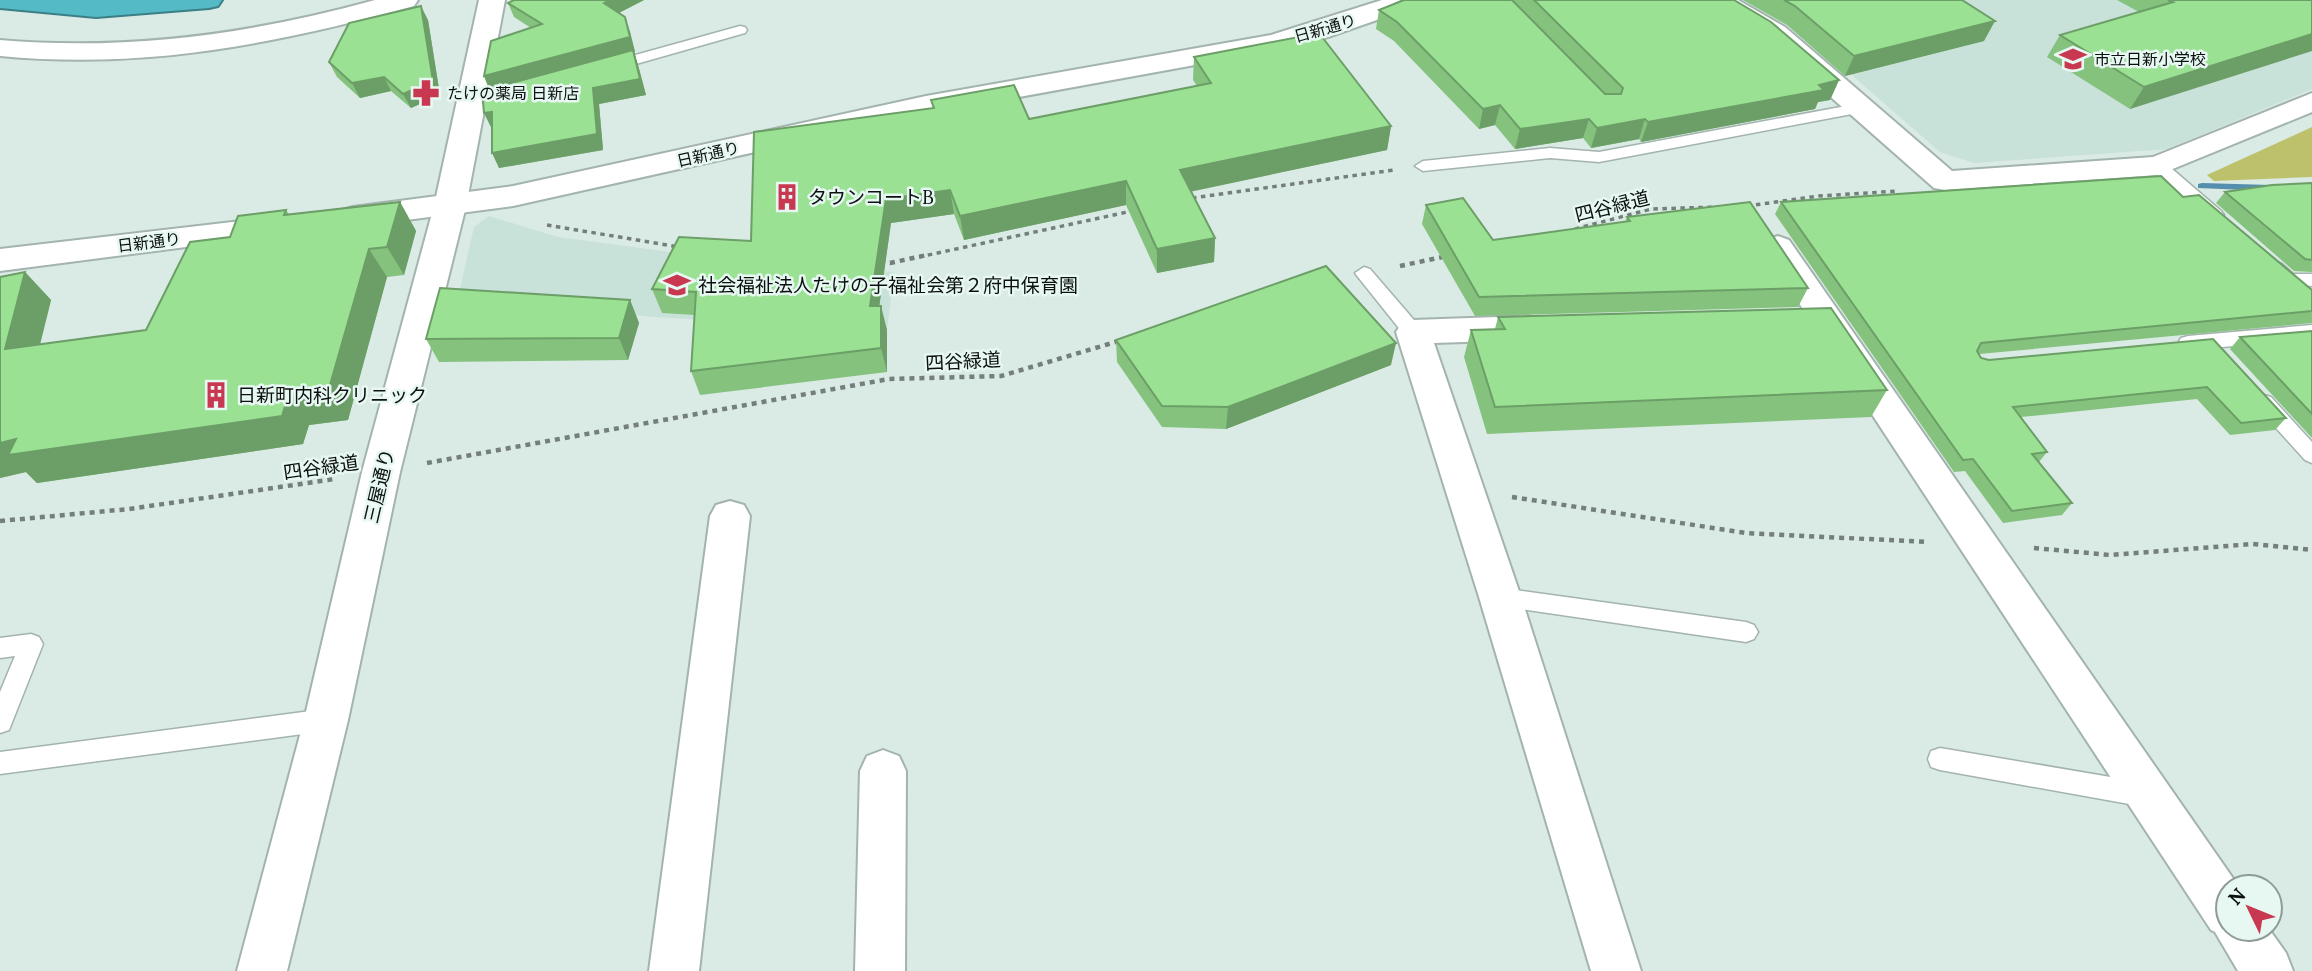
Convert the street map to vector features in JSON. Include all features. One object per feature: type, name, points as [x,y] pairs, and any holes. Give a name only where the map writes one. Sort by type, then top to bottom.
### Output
[{"type":"highway","points":[[0,0],[96,9],[209,0]]},
{"type":"street","points":[[0,48],[33,52],[123,54],[334,21],[405,0]]},
{"type":"street","name":"三屋通り","points":[[262,971],[326,720],[381,472],[478,102],[492,0]]},
{"type":"street","name":"日新通り","points":[[0,260],[450,206],[527,193],[926,105],[1272,43],[1318,32],[1408,0]]},
{"type":"street","points":[[1719,0],[1775,33],[1945,181],[2158,166],[2312,102]]},
{"type":"street","points":[[1742,210],[1828,320],[2214,892]]},
{"type":"street","points":[[1786,321],[1828,320]]},
{"type":"street","points":[[1565,327],[1413,332],[1500,597],[1616,971]]},
{"type":"street","points":[[674,971],[730,516]]},
{"type":"street","points":[[880,971],[883,771]]},
{"type":"street","points":[[2249,943],[2268,971]]},
{"type":"lane","points":[[592,71],[740,30]]},
{"type":"lane","points":[[1423,166],[1550,153],[1599,157],[1862,108]]},
{"type":"lane","points":[[2158,166],[2232,230]]},
{"type":"lane","points":[[2261,256],[2312,298]]},
{"type":"lane","points":[[1364,273],[1413,332]]},
{"type":"lane","points":[[2289,280],[2312,280]]},
{"type":"lane","points":[[2168,345],[2312,332]]},
{"type":"lane","points":[[2208,341],[2227,362]]},
{"type":"lane","points":[[2246,383],[2312,455]]},
{"type":"lane","points":[[1500,597],[1746,632]]},
{"type":"lane","points":[[0,648],[31,645],[0,722]]},
{"type":"lane","points":[[0,763],[326,720]]},
{"type":"lane","points":[[1940,759],[2148,795]]},
{"type":"path","points":[[1180,201],[1423,166]]},
{"type":"path","name":"四谷緑道","points":[[1568,231],[1650,209],[1742,210],[1819,197],[1951,187],[1945,181]]},
{"type":"path","points":[[876,262],[890,263],[1141,209]]},
{"type":"path","points":[[535,222],[689,249]]},
{"type":"path","points":[[1364,273],[1450,255]]},
{"type":"path","name":"四谷緑道","points":[[0,521],[130,509],[381,472],[889,379],[1001,376],[1121,341]]},
{"type":"path","points":[[1465,490],[1746,533],[1978,544],[2109,555],[2253,544],[2312,550]]},
{"type":"shaded area","name":"市立日新小学校","points":[[1746,0],[2312,0],[2312,89],[2167,149],[1974,163],[1940,152],[1799,29]]},
{"type":"shaded area","name":"社会福祉法人たけの子福祉会第２府中保育園","points":[[489,216],[558,237],[707,257],[894,272],[887,330],[653,317],[458,298],[474,227]]},
{"type":"green space","points":[[2312,127],[2312,177],[2214,181],[2207,175]]},
{"type":"building","points":[[514,0],[610,0],[604,3],[625,17],[630,37],[484,76],[491,41],[542,24],[508,3]]},
{"type":"building","points":[[1404,0],[1512,0],[1605,94],[1621,94],[1623,88],[1534,0],[1734,0],[1771,22],[1839,80],[1819,85],[1824,90],[1648,122],[1645,119],[1597,128],[1589,119],[1520,129],[1500,105],[1483,109],[1397,22],[1379,10]]},
{"type":"building","points":[[1784,0],[1962,0],[1995,21],[1854,56],[1795,6]]},
{"type":"building","points":[[2168,0],[2312,0],[2312,34],[2144,87],[2060,35],[2173,2]]},
{"type":"building","points":[[421,6],[433,81],[403,94],[384,77],[352,83],[329,62],[349,23]]},
{"type":"building","points":[[1319,33],[1391,126],[1180,170],[1215,238],[1157,249],[1126,181],[960,216],[950,190],[886,199],[870,306],[881,306],[881,348],[691,371],[696,292],[652,289],[679,237],[751,241],[754,132],[934,108],[931,100],[1014,85],[1029,119],[1211,83],[1194,57]]},
{"type":"building","points":[[633,50],[640,79],[593,88],[597,134],[492,153],[492,112],[484,113],[482,91]]},
{"type":"building","points":[[2161,176],[2183,197],[2199,195],[2312,290],[2312,311],[1981,343],[1977,351],[1981,358],[1989,360],[2213,339],[2286,418],[2241,423],[2207,387],[2013,407],[2047,452],[2032,454],[2072,503],[2012,511],[1973,459],[1963,460],[1781,202]]},
{"type":"building","points":[[2312,183],[2312,260],[2305,259],[2225,192],[2272,185]]},
{"type":"building","points":[[1463,198],[1493,240],[1630,221],[1627,217],[1750,202],[1808,288],[1479,297],[1426,205]]},
{"type":"building","points":[[400,202],[387,247],[369,249],[328,392],[288,397],[282,416],[8,455],[16,439],[0,443],[0,277],[25,272],[5,349],[146,330],[190,242],[230,237],[238,216],[286,210],[284,215]]},
{"type":"building","points":[[1326,266],[1396,343],[1228,407],[1162,406],[1116,340]]},
{"type":"building","points":[[440,288],[630,300],[619,338],[426,339]]},
{"type":"building","points":[[1831,308],[1887,390],[1495,407],[1471,330],[1505,329],[1498,317]]},
{"type":"building","points":[[2312,331],[2312,414],[2240,337]]},
{"type":"waterway","points":[[2202,186],[2270,188]]},
{"type":"place","name":"市立日新小学校","points":[[2073,59]]},
{"type":"place","name":"たけの薬局 日新店","points":[[426,93]]},
{"type":"place","name":"タウンコートB","points":[[787,197]]},
{"type":"place","name":"社会福祉法人たけの子福祉会第２府中保育園","points":[[677,285]]},
{"type":"place","name":"日新町内科クリニック","points":[[216,395]]}]
